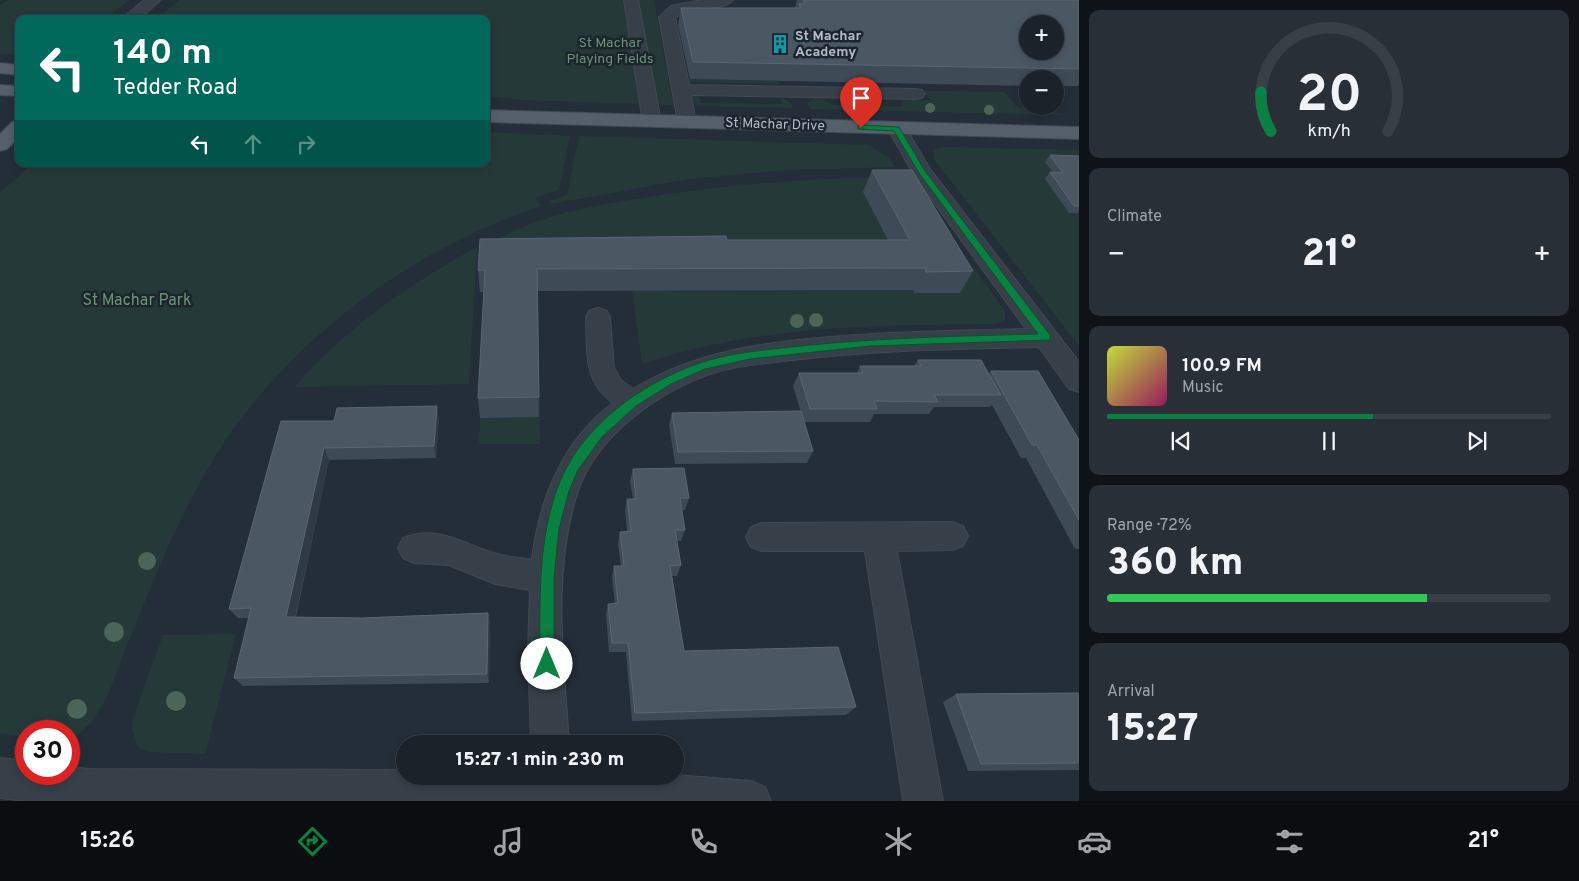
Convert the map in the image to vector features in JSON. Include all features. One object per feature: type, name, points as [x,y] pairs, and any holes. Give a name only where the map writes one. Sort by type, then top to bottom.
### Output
[{"type":"main road","points":[[0,68],[15,70]]},
{"type":"main road","points":[[0,90],[15,92]]},
{"type":"main road","name":"St Machar Drive","points":[[490,112],[532,117]]},
{"type":"main road","name":"St Machar Drive","points":[[490,116],[1079,133]]},
{"type":"main road","points":[[0,144],[15,130]]},
{"type":"street","points":[[135,15],[153,0]]},
{"type":"street","points":[[631,0],[652,122]]},
{"type":"street","points":[[687,123],[668,25],[668,6],[676,9],[695,4],[726,0]]},
{"type":"street","points":[[681,90],[916,94]]},
{"type":"street","points":[[897,129],[922,172],[1079,382]]},
{"type":"street","points":[[598,317],[601,368],[611,387],[632,402]]},
{"type":"street","points":[[550,735],[547,681],[547,578],[552,529],[562,491],[573,467],[598,434],[632,402],[667,381],[703,366],[750,356],[870,343],[1046,338]]},
{"type":"street","points":[[879,536],[923,801]]},
{"type":"street","points":[[762,538],[952,536]]},
{"type":"street","points":[[414,548],[450,550],[494,569],[547,578]]},
{"type":"street","points":[[0,778],[88,795],[558,789],[680,795],[751,801]]},
{"type":"green space","points":[[8,0],[129,0],[110,15],[15,15],[15,55],[0,54],[0,5]]},
{"type":"green space","name":"St Machar Playing Fields","points":[[179,0],[654,0],[673,105],[523,100],[490,96],[490,15],[162,15]]},
{"type":"green space","points":[[686,79],[777,81],[778,84],[687,82]]},
{"type":"green space","points":[[924,91],[1005,92],[1019,107],[1019,114],[810,109],[807,103],[815,98],[824,100],[832,105],[903,107],[902,103],[905,100],[930,100]]},
{"type":"green space","points":[[692,97],[699,97],[701,103],[782,104],[781,98],[789,101],[793,108],[696,106]]},
{"type":"green space","name":"St Machar Park","points":[[490,132],[570,136],[559,190],[535,198],[541,206],[498,222],[455,242],[375,290],[337,319],[302,350],[240,420],[216,455],[184,513],[165,552],[107,696],[91,722],[80,733],[80,720],[15,720],[15,735],[0,733],[0,193],[29,167],[490,167]]},
{"type":"green space","points":[[579,136],[868,145],[889,158],[895,167],[787,170],[689,179],[551,204],[549,201],[567,195]]},
{"type":"green space","points":[[945,147],[1079,150],[1079,163],[1058,179],[1069,212],[1079,213],[1079,346],[934,159],[933,150]]},
{"type":"green space","points":[[849,178],[908,178],[1005,311],[1005,319],[997,324],[862,327],[773,334],[685,351],[642,364],[632,290],[538,291],[540,444],[479,444],[487,292],[480,292],[488,245],[505,235],[541,220],[597,206],[716,188]]},
{"type":"green space","points":[[477,247],[469,384],[295,387],[335,345],[380,309],[427,276]]},
{"type":"green space","points":[[236,634],[205,754],[148,752],[138,747],[132,729],[133,718],[163,635]]},
{"type":"building","points":[[803,0],[1079,0],[1079,69],[693,62],[681,8],[801,8],[799,4],[805,4]]},
{"type":"building","points":[[1050,155],[1079,156],[1079,206],[1074,206],[1050,172],[1063,173]]},
{"type":"building","points":[[872,170],[912,170],[973,271],[926,272],[925,268],[537,269],[539,397],[478,398],[485,270],[478,270],[480,239],[726,236],[727,240],[910,240]]},
{"type":"building","points":[[918,360],[981,360],[1001,395],[934,395],[938,402],[874,401],[877,409],[810,409],[799,373],[863,373],[860,366],[921,366]]},
{"type":"building","points":[[991,371],[1038,371],[1079,440],[1079,520],[1037,445],[1032,445]]},
{"type":"building","points":[[437,406],[434,446],[324,448],[286,617],[361,618],[488,613],[487,674],[234,678],[251,608],[229,609],[281,421],[334,421],[337,408]]},
{"type":"building","points":[[801,411],[813,451],[678,452],[672,413]]},
{"type":"building","points":[[684,468],[689,498],[680,498],[685,530],[675,530],[681,565],[670,566],[684,651],[838,647],[856,707],[635,713],[628,643],[612,643],[608,604],[618,603],[614,566],[624,566],[620,532],[631,531],[627,499],[636,499],[633,469]]},
{"type":"building","points":[[1079,693],[1079,763],[981,764],[956,694]]},
{"type":"place","name":"St Machar Academy","points":[[780,44]]},
{"type":"route","points":[[547,664],[547,578],[552,529],[562,491],[573,467],[598,434],[632,402],[667,381],[703,366],[750,356],[798,349],[870,343],[1046,338],[922,172],[897,129],[861,128]]}]
